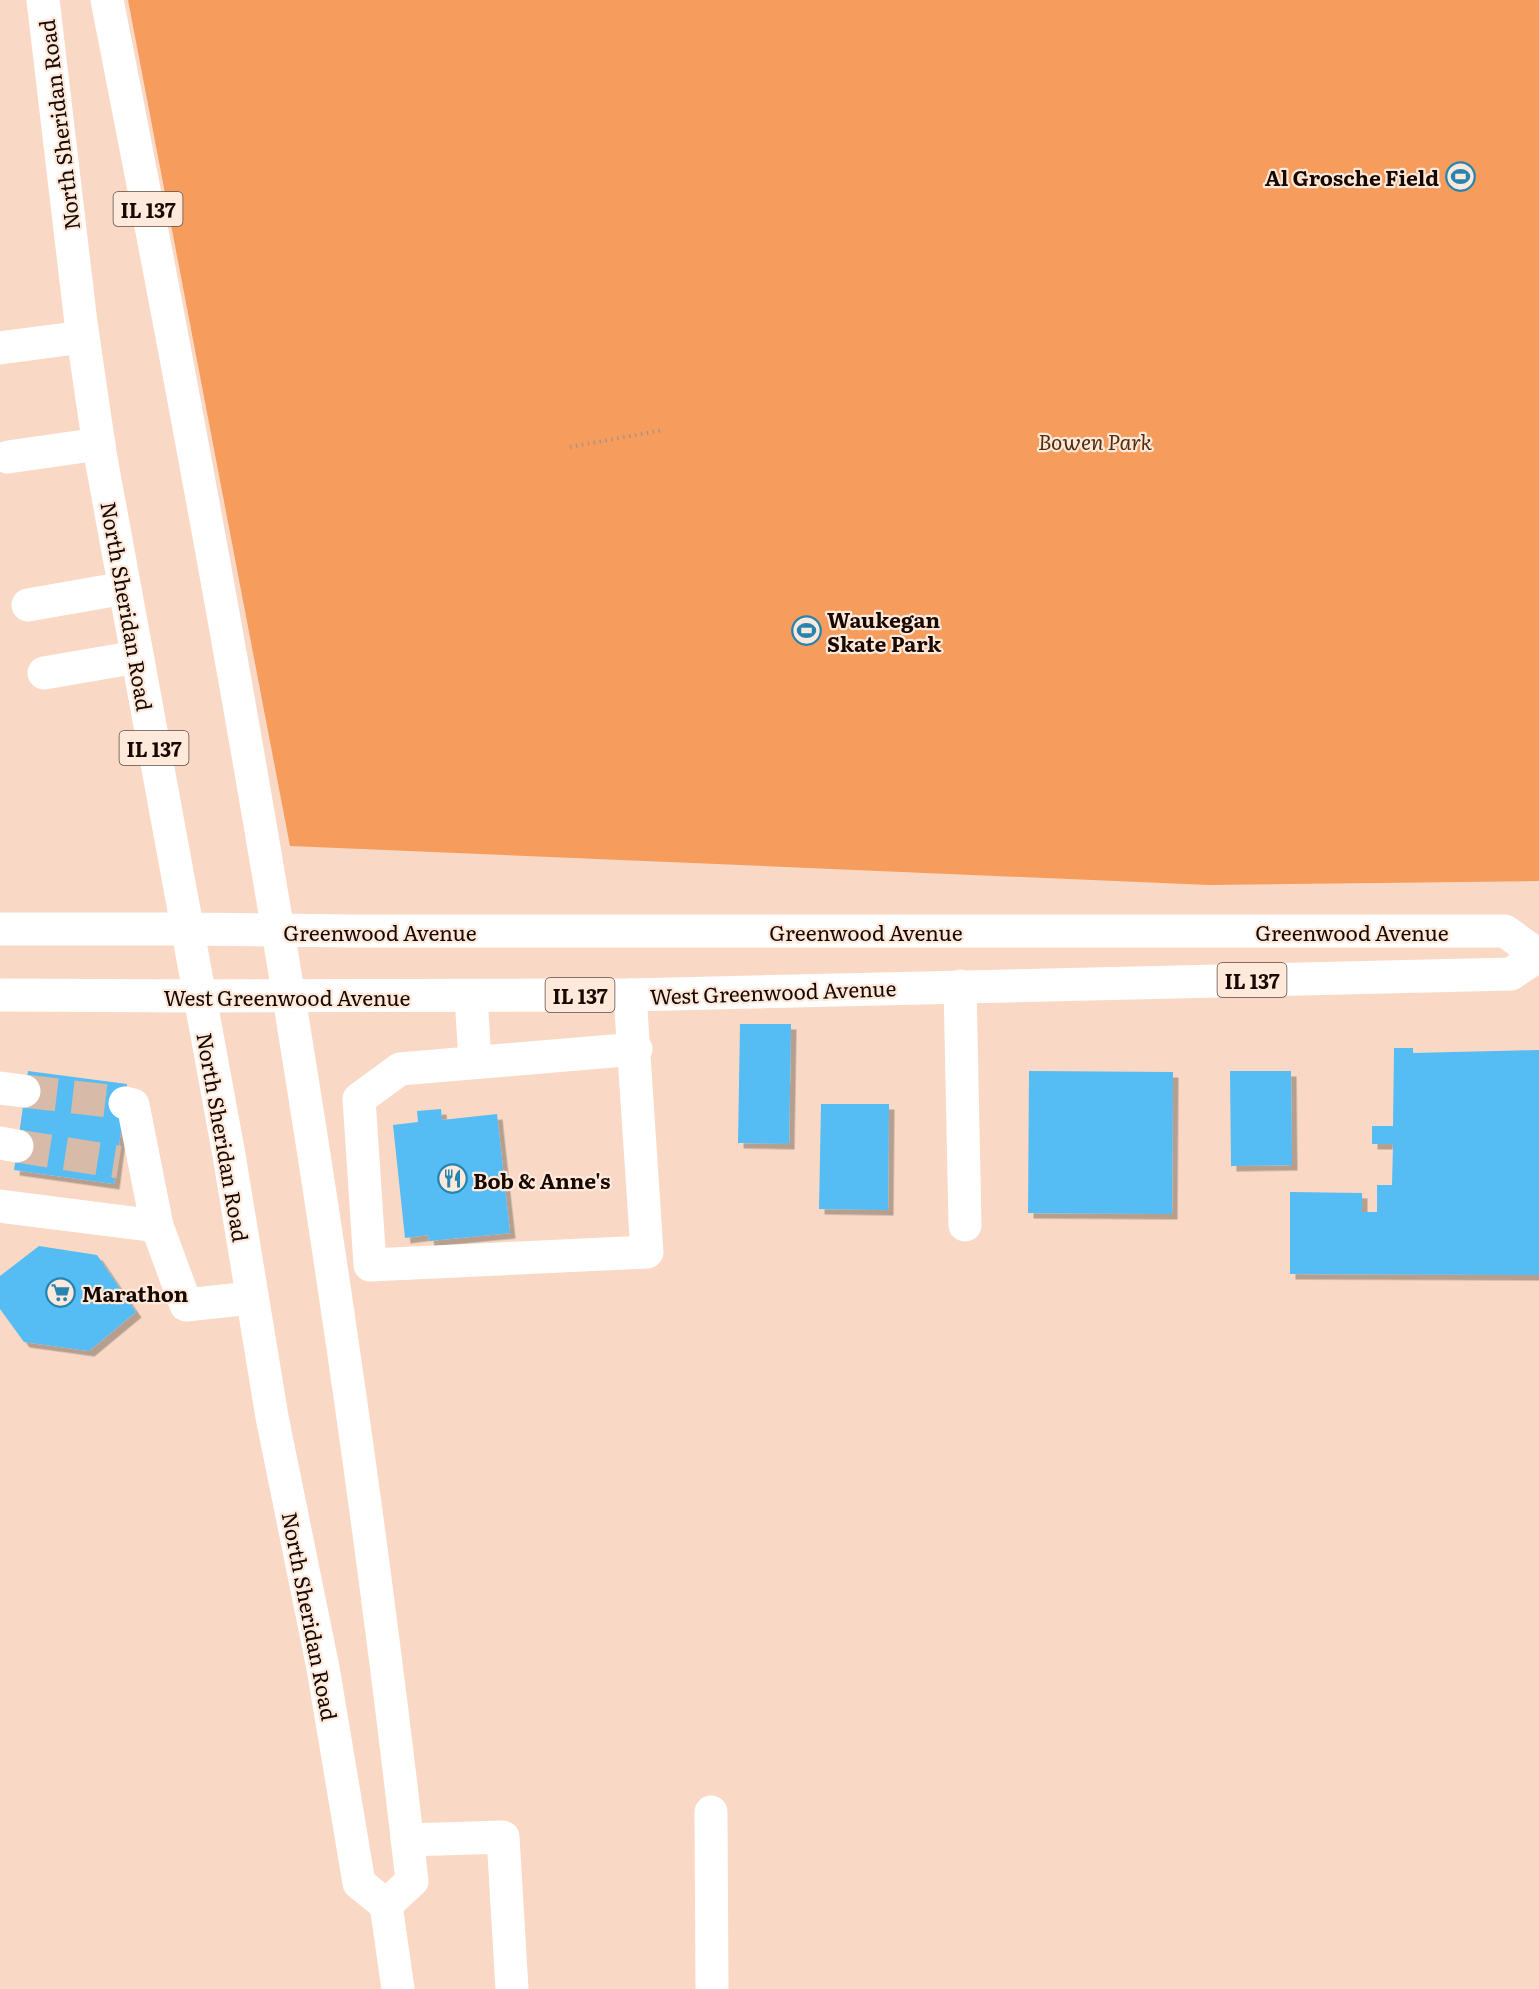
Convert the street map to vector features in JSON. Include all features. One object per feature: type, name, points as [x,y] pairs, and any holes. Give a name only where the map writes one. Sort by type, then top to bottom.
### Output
[{"type":"main road","name":"North Sheridan Road","points":[[43,0],[83,337],[99,444],[229,1155],[272,1417],[323,1668],[359,1883],[386,1905]]},
{"type":"main road","name":"IL 137","points":[[107,0],[176,354],[279,930]]},
{"type":"main road","points":[[0,348],[83,337]]},
{"type":"main road","points":[[8,457],[99,444]]},
{"type":"main road","points":[[28,605],[124,588]]},
{"type":"main road","points":[[44,673],[137,657]]},
{"type":"main road","points":[[0,929],[188,929]]},
{"type":"main road","name":"Greenwood Avenue","points":[[188,929],[1505,931],[1538,955]]},
{"type":"main road","points":[[279,930],[321,1197],[412,1881],[386,1905],[398,1989]]},
{"type":"main road","name":"West Greenwood Avenue","points":[[0,995],[630,995],[1511,974],[1538,955]]},
{"type":"main road","points":[[960,986],[964,1225]]},
{"type":"main road","points":[[630,995],[636,1049],[647,1252],[370,1265],[359,1099],[400,1069],[636,1049]]},
{"type":"main road","points":[[471,996],[475,1062]]},
{"type":"main road","points":[[125,1103],[133,1105],[133,1164],[186,1305],[251,1298]]},
{"type":"main road","points":[[321,1197],[365,1192]]},
{"type":"main road","points":[[0,1206],[157,1226]]},
{"type":"main road","points":[[711,1812],[712,1989]]},
{"type":"main road","points":[[407,1840],[503,1837],[512,1989]]},
{"type":"path","points":[[570,447],[663,430]]},
{"type":"green space","name":"Bowen Park","points":[[128,0],[1539,0],[1539,881],[1209,885],[290,846]]},
{"type":"building","points":[[740,1024],[791,1024],[789,1144],[738,1143]]},
{"type":"building","points":[[1394,1048],[1413,1048],[1413,1053],[1539,1050],[1539,1275],[1290,1274],[1290,1192],[1362,1193],[1362,1212],[1377,1212],[1377,1185],[1392,1185],[1393,1144],[1372,1144],[1372,1126],[1393,1126]]},
{"type":"building","points":[[28,1071],[127,1084],[114,1184],[14,1170]]},
{"type":"building","points":[[1029,1071],[1173,1072],[1172,1214],[1028,1213]]},
{"type":"building","points":[[1230,1071],[1291,1071],[1292,1165],[1231,1166]]},
{"type":"building","points":[[821,1104],[889,1104],[888,1210],[819,1209]]},
{"type":"building","name":"Bob & Anne's","points":[[441,1109],[442,1120],[497,1114],[510,1233],[429,1241],[428,1235],[405,1238],[393,1125],[418,1122],[417,1111]]},
{"type":"building","name":"Marathon","points":[[39,1246],[97,1255],[136,1312],[89,1351],[24,1342],[0,1309],[0,1276]]},
{"type":"tunnel","points":[[24,1091],[125,1103]]},
{"type":"tunnel","points":[[17,1146],[119,1162]]},
{"type":"place","name":"Al Grosche Field","points":[[1460,176]]},
{"type":"place","name":"Waukegan Skate Park","points":[[806,630]]},
{"type":"place","name":"Bob & Anne's","points":[[452,1179]]},
{"type":"place","name":"Marathon","points":[[61,1292]]}]
